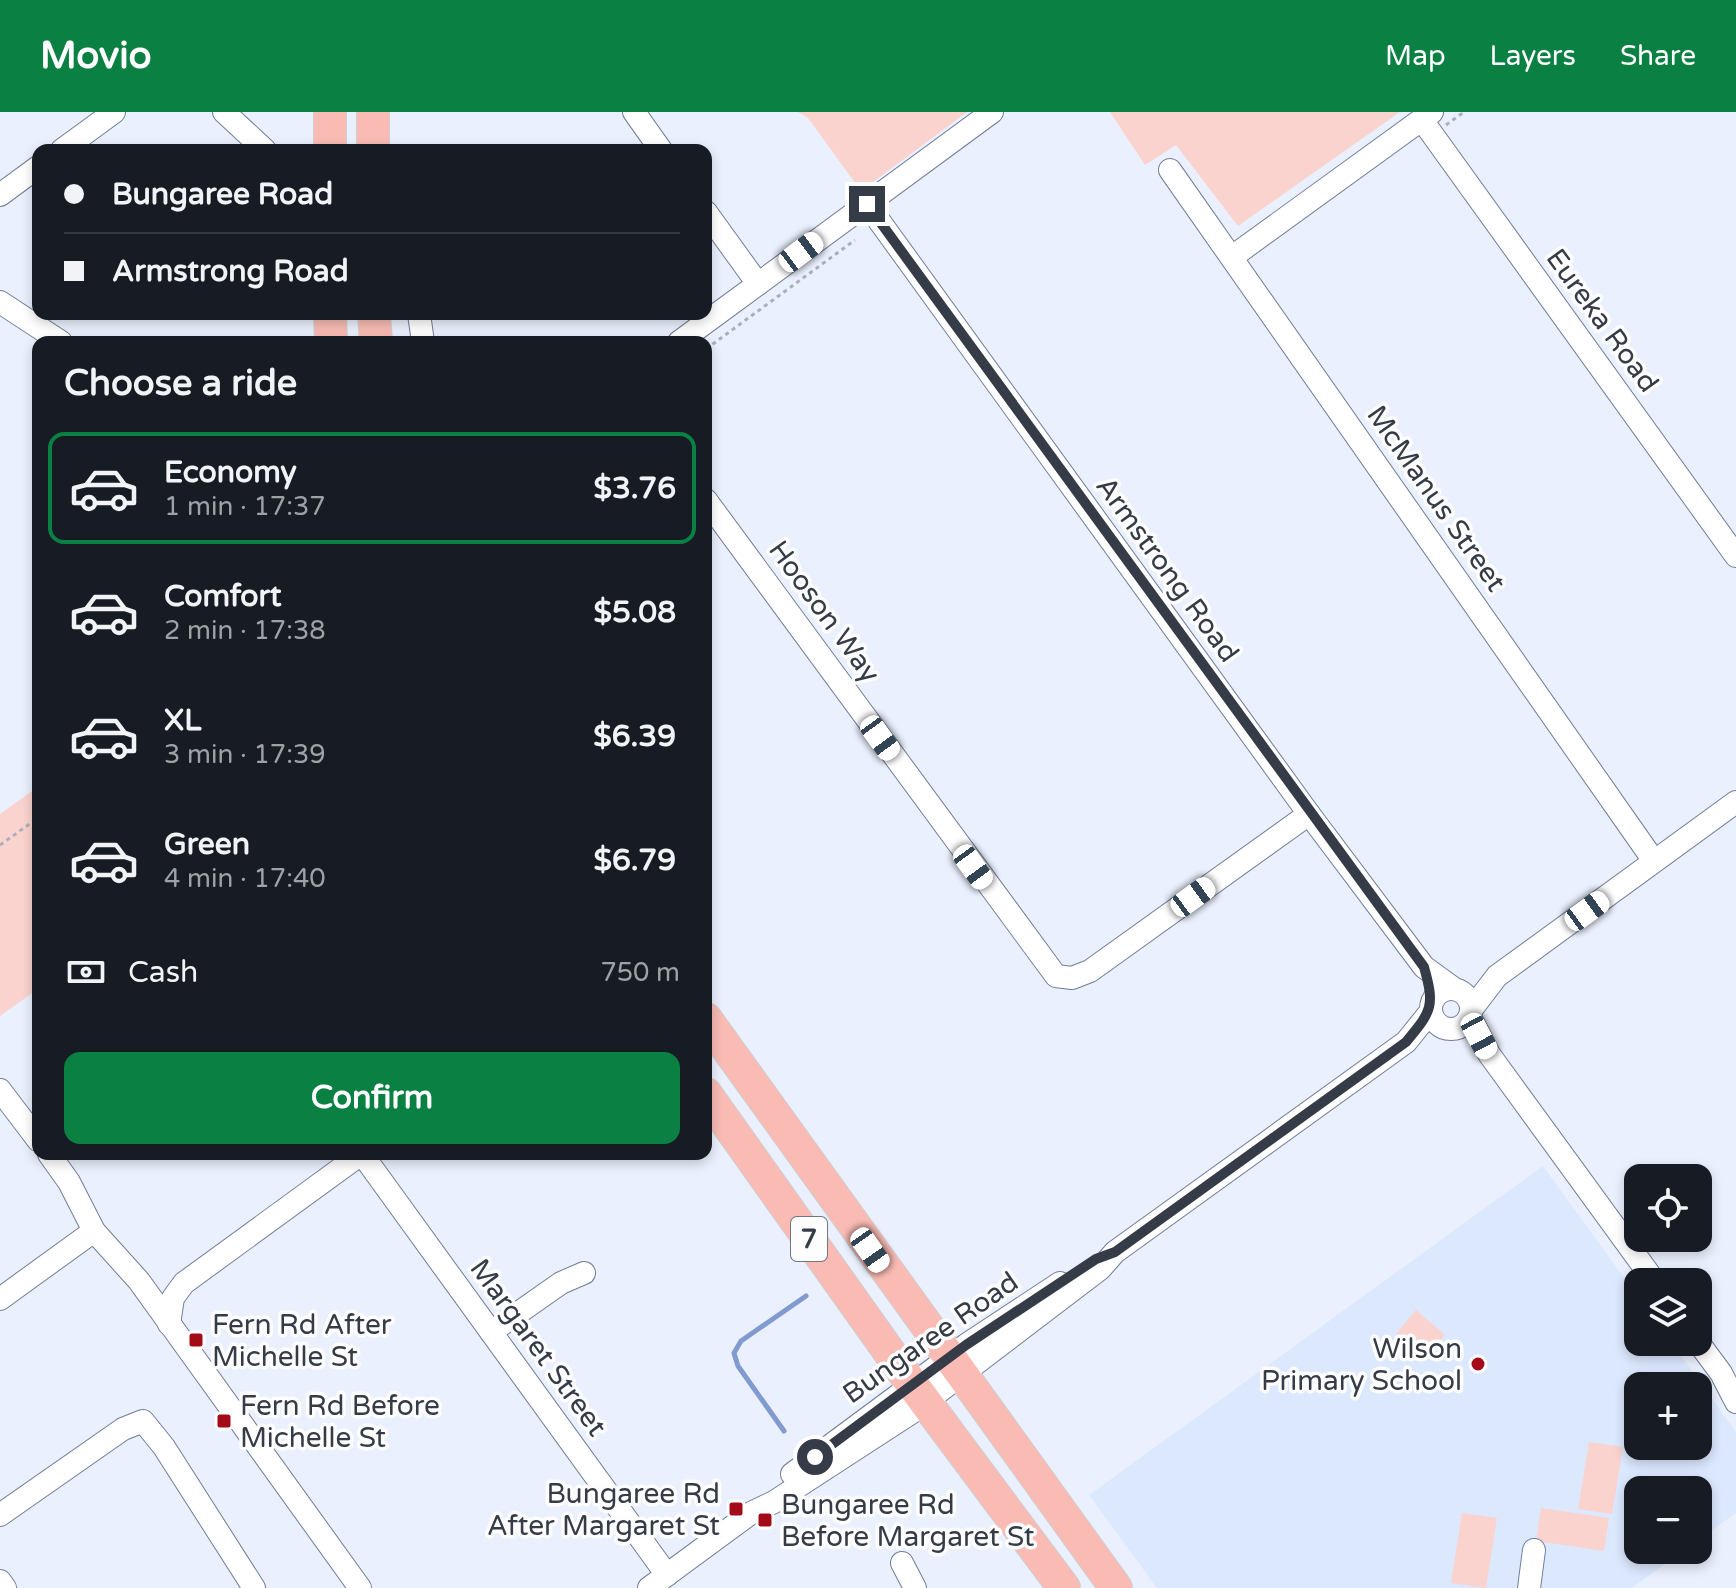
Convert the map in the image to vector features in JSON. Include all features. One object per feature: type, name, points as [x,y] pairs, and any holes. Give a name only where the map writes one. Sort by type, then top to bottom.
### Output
[{"type":"highway","points":[[330,112],[330,144]]},
{"type":"highway","points":[[373,112],[373,144]]},
{"type":"highway","name":"7","points":[[712,1027],[1116,1588]]},
{"type":"highway","name":"7","points":[[712,1102],[919,1393],[1064,1588]]},
{"type":"street","points":[[70,144],[114,112]]},
{"type":"street","points":[[224,112],[259,144]]},
{"type":"street","points":[[634,112],[657,144]]},
{"type":"street","points":[[712,318],[992,112]]},
{"type":"street","points":[[1232,257],[1427,116]]},
{"type":"street","name":"Eureka Road","points":[[1427,116],[1736,556]]},
{"type":"street","name":"McManus Street","points":[[1170,170],[1654,861]]},
{"type":"street","points":[[0,195],[32,171]]},
{"type":"street","name":"Armstrong Road","points":[[867,204],[1309,814],[1424,967],[1455,989]]},
{"type":"street","points":[[712,220],[758,284]]},
{"type":"street","points":[[0,302],[52,336]]},
{"type":"street","points":[[687,336],[709,320]]},
{"type":"street","name":"Hooson Way","points":[[712,508],[1056,976],[1072,978],[1090,971],[1309,814]]},
{"type":"street","points":[[1439,1017],[1462,1026],[1497,976],[1736,802]]},
{"type":"street","name":"Armstrong Road","points":[[1424,967],[1439,1017]]},
{"type":"street","points":[[1439,1017],[1441,991],[1497,976]]},
{"type":"street","points":[[1455,989],[1468,997],[1470,1014],[1489,1054],[1645,1268]]},
{"type":"street","points":[[1439,1017],[1489,1054]]},
{"type":"street","name":"Bungaree Road","points":[[658,1581],[751,1513],[766,1494],[1100,1269],[1115,1252],[1439,1017]]},
{"type":"street","points":[[0,1090],[32,1132]]},
{"type":"street","points":[[53,1160],[69,1182],[94,1231],[139,1281],[360,1588]]},
{"type":"street","points":[[169,1324],[173,1298],[184,1283],[353,1160]]},
{"type":"street","name":"Margaret Street","points":[[365,1160],[491,1332],[658,1581]]},
{"type":"street","points":[[0,1299],[94,1231]]},
{"type":"street","points":[[491,1332],[561,1283],[584,1273]]},
{"type":"street","points":[[1712,1355],[1731,1373],[1736,1402]]},
{"type":"street","points":[[0,1515],[123,1429],[143,1421],[164,1447],[254,1588]]},
{"type":"street","points":[[1529,1588],[1534,1550]]},
{"type":"street","points":[[902,1563],[915,1588]]},
{"type":"street","points":[[0,1581],[5,1588]]},
{"type":"path","points":[[712,345],[855,240]]},
{"type":"path","points":[[0,845],[32,822]]},
{"type":"shaded area","points":[[798,112],[967,112],[861,191],[808,118]]},
{"type":"shaded area","points":[[1110,112],[1400,112],[1238,226],[1176,145],[1145,165]]},
{"type":"shaded area","points":[[32,791],[32,993],[0,1016],[0,814]]},
{"type":"shaded area","name":"Wilson Primary School","points":[[1543,1166],[1624,1278],[1624,1356],[1681,1356],[1693,1372],[1624,1372],[1624,1460],[1712,1460],[1712,1399],[1736,1432],[1736,1513],[1712,1530],[1712,1476],[1624,1476],[1624,1564],[1665,1564],[1632,1588],[1157,1588],[1089,1495]]},
{"type":"shaded area","points":[[1416,1310],[1445,1335],[1425,1358],[1396,1334]]},
{"type":"shaded area","points":[[1589,1442],[1623,1447],[1612,1514],[1578,1509]]},
{"type":"shaded area","points":[[1541,1508],[1609,1518],[1604,1551],[1536,1541]]},
{"type":"shaded area","points":[[1462,1513],[1497,1518],[1486,1588],[1451,1583]]},
{"type":"waterway","points":[[784,1431],[738,1366],[734,1353],[741,1341],[806,1296]]},
{"type":"place","name":"Fern Rd After Michelle St","points":[[196,1340]]},
{"type":"place","name":"Wilson Primary School","points":[[1478,1364]]},
{"type":"place","name":"Fern Rd Before Michelle St","points":[[224,1421]]},
{"type":"place","name":"Bungaree Rd After Margaret St","points":[[736,1509]]},
{"type":"place","name":"Bungaree Rd Before Margaret St","points":[[765,1520]]},
{"type":"route","points":[[815,1457],[966,1345],[1096,1259],[1115,1252],[1406,1042],[1431,1011],[1432,1001],[1424,967],[1309,814],[867,204]]}]
